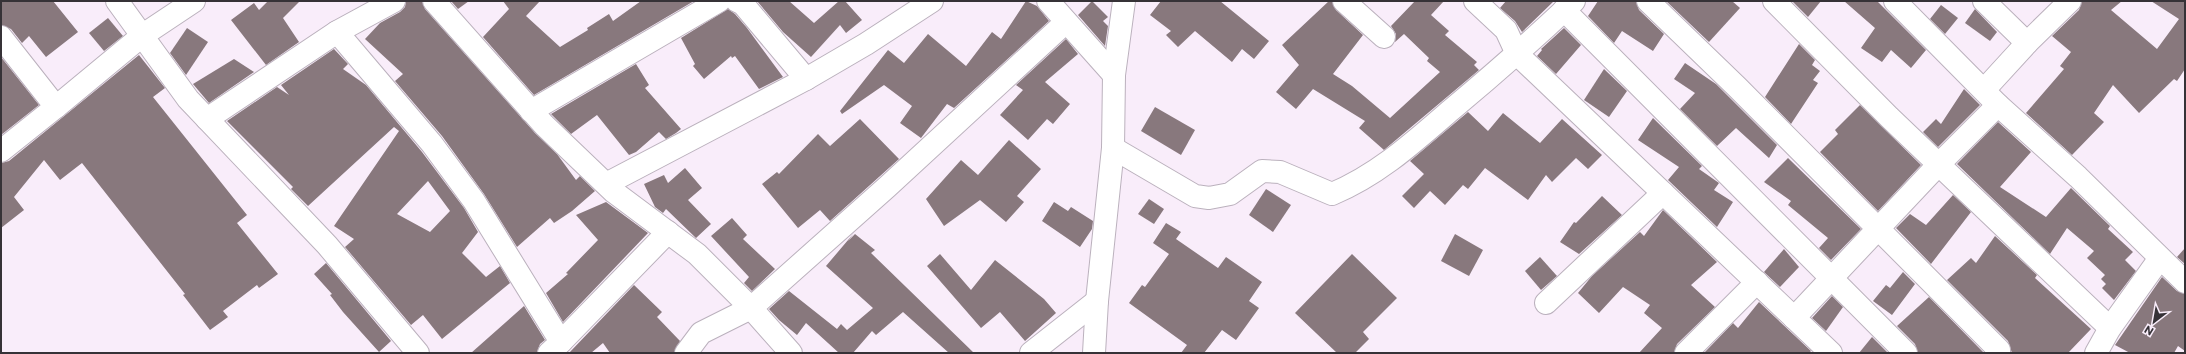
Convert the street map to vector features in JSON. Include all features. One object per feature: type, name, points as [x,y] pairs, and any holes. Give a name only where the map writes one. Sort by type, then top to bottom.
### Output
[{"type":"street","points":[[117,1],[188,99],[327,245],[409,350]]},
{"type":"street","points":[[1,151],[143,35],[194,1]]},
{"type":"street","points":[[208,119],[337,32],[394,1]]},
{"type":"street","points":[[434,1],[544,125],[606,184],[697,254],[751,308],[791,353]]},
{"type":"street","points":[[531,111],[719,1]]},
{"type":"street","points":[[738,1],[743,4],[806,79]]},
{"type":"street","points":[[606,184],[806,79],[932,1]]},
{"type":"street","points":[[1048,1],[1114,75]]},
{"type":"street","points":[[1094,353],[1097,301],[1113,148],[1114,75],[1124,1]]},
{"type":"street","points":[[1344,1],[1384,37]]},
{"type":"street","points":[[1475,1],[1506,30],[1517,54],[1831,353]]},
{"type":"street","points":[[1648,1],[1737,87],[1878,228],[1999,350],[1999,353]]},
{"type":"street","points":[[1774,1],[1938,164],[2110,328]]},
{"type":"street","points":[[1895,1],[1991,97],[2078,177],[2185,282]]},
{"type":"street","points":[[1984,1],[2027,43]]},
{"type":"street","points":[[1794,318],[1938,164],[1991,97],[2027,43],[2070,1]]},
{"type":"street","points":[[1113,148],[1195,196],[1209,198],[1230,194],[1262,171],[1280,172],[1332,194],[1356,184],[1396,157],[1517,54],[1569,6],[1906,353]]},
{"type":"street","points":[[686,353],[701,333],[751,308],[887,187],[1066,22]]},
{"type":"street","points":[[337,32],[432,144],[474,201],[555,348],[668,232]]},
{"type":"street","points":[[1,37],[56,107]]},
{"type":"street","points":[[1546,303],[1663,193]]},
{"type":"street","points":[[2096,353],[2110,328],[2160,258]]},
{"type":"street","points":[[1686,353],[1757,282]]},
{"type":"street","points":[[1031,353],[1097,301]]},
{"type":"building","points":[[1,1],[53,1],[78,32],[46,57],[29,36],[22,43],[11,29],[1,25]]},
{"type":"building","points":[[268,1],[300,1],[283,18],[299,42],[266,65],[231,20],[254,3],[259,10]]},
{"type":"building","points":[[406,1],[422,1],[425,9],[535,133],[557,154],[576,180],[580,176],[595,191],[572,211],[554,223],[550,218],[517,247],[484,194],[442,136],[395,81],[403,74],[365,39],[380,23],[400,12],[405,7]]},
{"type":"building","points":[[451,1],[469,1],[458,9]]},
{"type":"building","points":[[503,1],[540,1],[526,16],[560,47],[588,30],[587,28],[609,14],[613,21],[641,1],[694,1],[534,95],[483,37],[509,9]]},
{"type":"building","points":[[757,1],[789,1],[814,23],[839,1],[845,1],[862,20],[846,33],[840,25],[811,57],[783,32]]},
{"type":"building","points":[[1026,1],[1037,6],[1049,21],[954,108],[947,104],[921,138],[900,123],[912,106],[884,85],[842,114],[840,111],[888,50],[904,63],[928,34],[966,66],[992,32],[1001,39]]},
{"type":"building","points":[[1092,1],[1108,17],[1103,21],[1108,26],[1105,46],[1078,15]]},
{"type":"building","points":[[1161,1],[1220,1],[1269,41],[1254,59],[1242,49],[1232,62],[1195,31],[1178,47],[1166,35],[1171,31],[1150,15]]},
{"type":"building","points":[[1329,1],[1332,1],[1336,10],[1363,35],[1333,74],[1352,86],[1390,118],[1440,72],[1427,61],[1429,58],[1404,34],[1395,42],[1396,34],[1391,26],[1415,1],[1444,1],[1431,15],[1449,31],[1445,35],[1477,62],[1474,65],[1479,70],[1384,150],[1359,128],[1365,121],[1313,89],[1296,109],[1276,92],[1299,65],[1282,45]]},
{"type":"building","points":[[1506,1],[1554,1],[1522,32],[1515,21],[1500,8]]},
{"type":"building","points":[[1598,1],[1636,1],[1639,10],[1664,34],[1653,51],[1622,31],[1614,43],[1588,16]]},
{"type":"building","points":[[1666,1],[1732,1],[1740,8],[1709,42]]},
{"type":"building","points":[[1792,1],[1821,1],[1808,17]]},
{"type":"building","points":[[1844,1],[1877,1],[1926,50],[1911,68],[1891,50],[1882,62],[1861,48],[1875,28]]},
{"type":"building","points":[[2082,1],[2122,1],[2111,10],[2157,49],[2179,19],[2151,1],[2185,1],[2185,69],[2177,81],[2174,79],[2139,113],[2113,85],[2094,113],[2104,122],[2072,155],[2026,113],[2064,69],[2060,66],[2071,52],[2052,36],[2079,10]]},
{"type":"building","points":[[1941,5],[1958,18],[1945,34],[1930,19]]},
{"type":"building","points":[[728,9],[735,14],[747,28],[783,77],[759,89],[735,56],[732,58],[731,56],[704,79],[693,66],[695,64],[681,38]]},
{"type":"building","points":[[1975,9],[1997,32],[1990,41],[1965,23]]},
{"type":"building","points":[[108,18],[123,36],[104,51],[89,33]]},
{"type":"building","points":[[187,28],[208,42],[186,75],[170,53]]},
{"type":"building","points":[[1564,28],[1581,45],[1556,74],[1537,56],[1542,50],[1541,49]]},
{"type":"building","points":[[1066,39],[1078,54],[1045,82],[1070,104],[1053,124],[1047,119],[1028,140],[1000,115],[1023,90],[1016,85]]},
{"type":"building","points":[[1799,44],[1815,60],[1812,65],[1820,71],[1813,80],[1818,83],[1791,124],[1765,97]]},
{"type":"building","points":[[334,49],[348,64],[343,69],[366,85],[422,152],[464,208],[478,232],[462,253],[486,277],[500,266],[510,283],[442,339],[423,315],[411,325],[345,247],[354,239],[334,226],[399,131],[394,127],[308,206],[291,189],[293,187],[227,121],[277,87],[289,95],[281,85]],"holes":[[[428,181],[450,211],[430,232],[397,214]]]},
{"type":"building","points":[[139,55],[165,88],[153,97],[247,215],[237,223],[278,274],[259,288],[257,285],[223,311],[228,317],[210,330],[183,295],[185,294],[82,163],[60,180],[44,160],[14,197],[24,210],[1,228],[1,163],[9,161]]},
{"type":"building","points":[[1,57],[39,105],[1,135]]},
{"type":"building","points":[[234,59],[254,72],[209,103],[193,84]]},
{"type":"building","points":[[1685,63],[1716,84],[1777,145],[1769,158],[1736,128],[1717,146],[1680,109],[1695,93],[1674,79]]},
{"type":"building","points":[[636,64],[649,85],[645,88],[681,129],[666,139],[659,132],[636,152],[629,155],[597,115],[571,134],[551,114]]},
{"type":"building","points":[[1604,69],[1627,91],[1609,117],[1584,100]]},
{"type":"building","points":[[1964,89],[1980,105],[1938,147],[1923,132],[1936,119],[1941,124]]},
{"type":"building","points":[[1860,105],[1921,165],[1878,211],[1820,152],[1838,134],[1835,130]]},
{"type":"building","points":[[1155,107],[1195,130],[1181,155],[1141,131]]},
{"type":"building","points":[[1468,112],[1488,131],[1503,113],[1540,143],[1562,119],[1602,155],[1588,169],[1576,158],[1552,182],[1546,175],[1528,200],[1485,168],[1468,189],[1463,185],[1445,205],[1430,191],[1414,208],[1402,196],[1424,174],[1410,161]]},
{"type":"building","points":[[1653,118],[1702,166],[1699,169],[1719,183],[1714,190],[1733,202],[1717,227],[1668,180],[1679,167],[1638,140]]},
{"type":"building","points":[[860,119],[899,159],[830,221],[820,210],[798,228],[762,184],[777,172],[779,174],[818,134],[830,146]]},
{"type":"building","points":[[1998,122],[2031,152],[2000,187],[2046,217],[2071,188],[2110,226],[2108,229],[2133,252],[2125,260],[2136,271],[2114,300],[2102,288],[2106,284],[2101,279],[2105,275],[2087,258],[2094,251],[2067,228],[2050,254],[1957,164]]},
{"type":"building","points":[[1009,140],[1041,169],[1017,196],[1024,202],[1006,222],[980,200],[944,226],[926,199],[961,160],[978,175]]},
{"type":"building","points":[[1788,158],[1861,229],[1831,260],[1819,248],[1828,238],[1788,205],[1791,201],[1764,182]]},
{"type":"building","points":[[685,168],[702,188],[688,200],[711,224],[696,238],[666,209],[663,213],[655,207],[644,184],[664,175],[668,183]]},
{"type":"building","points":[[1266,189],[1291,205],[1273,232],[1249,215]]},
{"type":"building","points":[[1953,195],[1971,212],[1931,264],[1896,228],[1910,214],[1926,225]]},
{"type":"building","points":[[1602,196],[1622,215],[1579,254],[1560,242],[1574,222],[1576,223]]},
{"type":"building","points":[[1149,199],[1164,209],[1154,224],[1138,214]]},
{"type":"building","points":[[606,202],[648,233],[563,322],[546,293],[568,274],[566,273],[598,240],[576,215]]},
{"type":"building","points":[[1054,202],[1068,211],[1071,207],[1093,221],[1092,229],[1080,247],[1042,221]]},
{"type":"building","points":[[1663,210],[1717,262],[1691,285],[1715,307],[1677,344],[1674,353],[1639,353],[1662,328],[1644,313],[1650,305],[1623,287],[1599,313],[1578,293],[1592,276],[1640,232],[1644,236]]},
{"type":"building","points":[[732,218],[747,235],[743,239],[775,269],[752,291],[744,283],[749,277],[711,236]]},
{"type":"building","points":[[1166,223],[1181,232],[1176,239],[1218,268],[1226,257],[1262,282],[1249,301],[1259,308],[1236,340],[1222,330],[1204,353],[1181,353],[1187,345],[1129,303],[1142,285],[1145,287],[1169,254],[1153,243]]},
{"type":"building","points":[[854,233],[848,241],[855,234],[875,250],[871,253],[974,353],[949,353],[903,312],[876,335],[872,331],[853,353],[839,353],[806,323],[797,335],[779,320],[769,309],[789,291],[837,329],[841,324],[847,330],[873,308],[826,266]]},
{"type":"building","points":[[1455,234],[1483,250],[1469,276],[1441,261]]},
{"type":"building","points":[[1995,236],[2037,275],[2035,278],[2091,329],[2068,353],[2012,353],[2008,341],[1947,280],[1971,258],[1976,263]]},
{"type":"building","points":[[2185,248],[2185,264],[2177,257]]},
{"type":"building","points":[[1784,249],[1799,267],[1780,287],[1764,272]]},
{"type":"building","points":[[940,254],[971,290],[995,260],[1044,299],[1056,313],[1025,341],[1000,312],[981,328],[927,266]]},
{"type":"building","points":[[1352,254],[1397,298],[1363,332],[1369,339],[1355,353],[1337,353],[1295,313]]},
{"type":"building","points":[[1540,257],[1557,276],[1541,290],[1525,271]]},
{"type":"building","points":[[326,263],[391,341],[379,352],[343,312],[330,295],[332,294],[314,274]]},
{"type":"building","points":[[1903,272],[1915,284],[1892,315],[1873,301],[1886,285],[1890,288]]},
{"type":"building","points":[[2162,277],[2177,291],[2185,294],[2185,351],[2178,346],[2174,353],[2130,353],[2115,345]]},
{"type":"building","points":[[634,285],[662,312],[657,317],[680,341],[674,353],[610,353],[603,343],[591,353],[569,353]]},
{"type":"building","points":[[1832,296],[1843,307],[1826,331],[1812,318]]},
{"type":"building","points":[[1929,297],[1984,353],[1918,353],[1915,344],[1897,326]]},
{"type":"building","points":[[1759,302],[1811,351],[1809,353],[1704,353],[1733,323],[1738,328]]},
{"type":"building","points":[[524,306],[545,340],[540,344],[537,352],[471,353]]},
{"type":"building","points":[[1872,337],[1888,353],[1859,353]]}]
